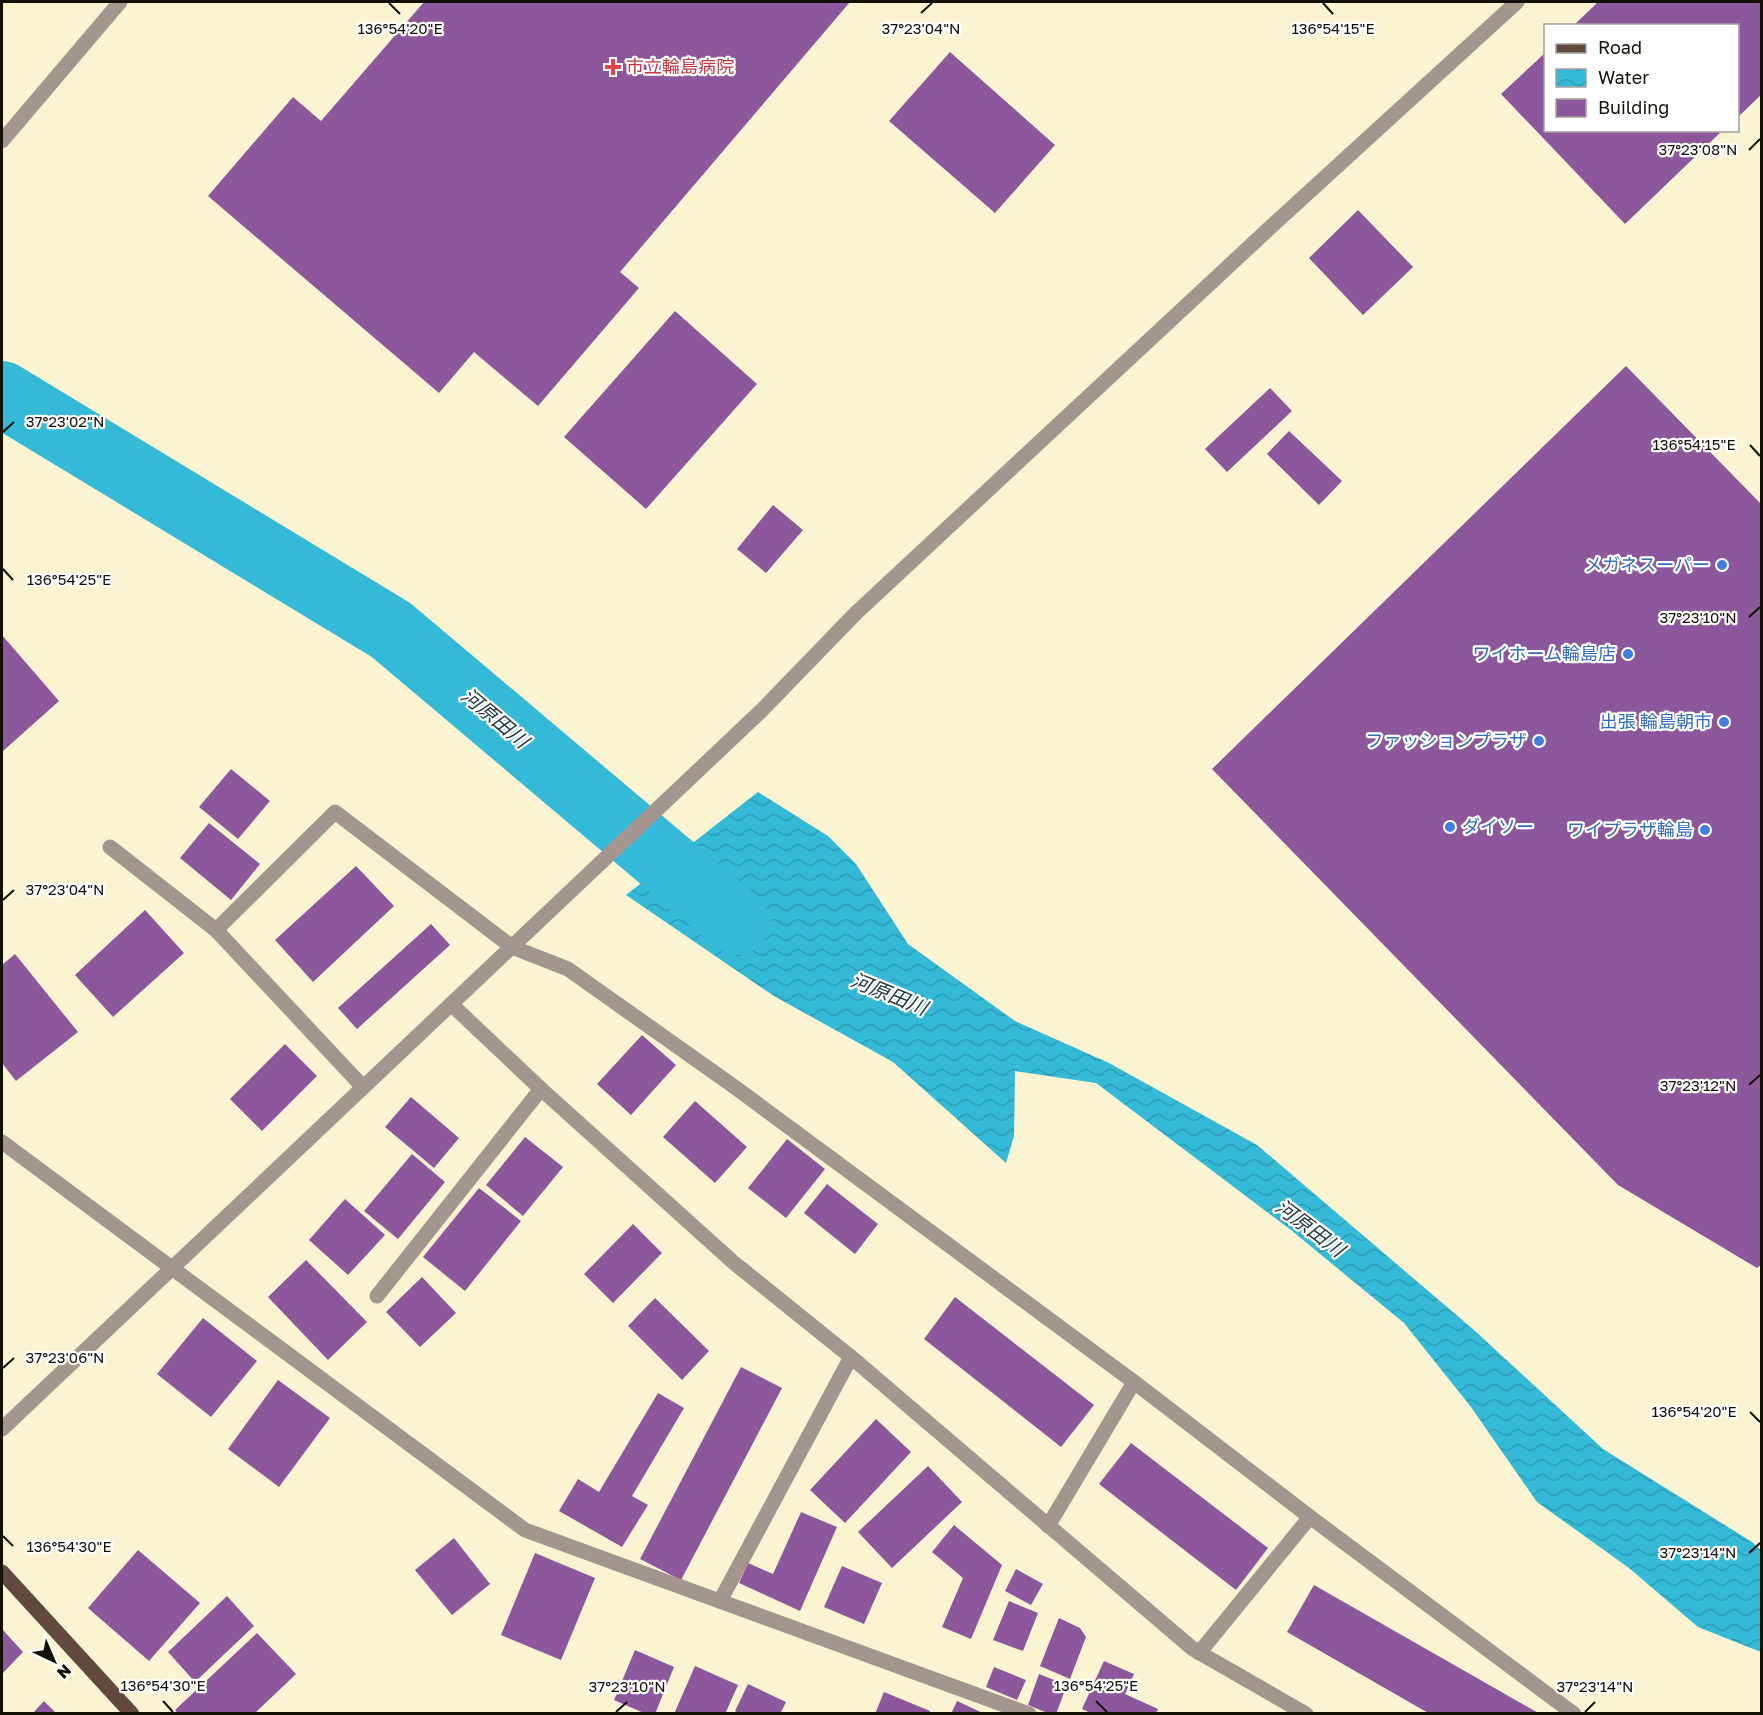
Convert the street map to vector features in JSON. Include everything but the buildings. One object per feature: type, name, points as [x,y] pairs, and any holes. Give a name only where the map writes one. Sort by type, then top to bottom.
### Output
[{"type":"main road","points":[[2,1572],[132,1713]]},
{"type":"street","points":[[2,141],[120,2]]},
{"type":"street","points":[[2,1428],[755,716],[865,605],[1257,239],[1517,2]]},
{"type":"street","points":[[216,930],[335,812],[512,947],[568,969],[736,1088],[1134,1382],[1310,1517],[1574,1713]]},
{"type":"street","points":[[110,847],[216,930],[363,1087]]},
{"type":"street","points":[[452,1004],[733,1262],[851,1358],[1199,1653],[1306,1713]]},
{"type":"street","points":[[377,1296],[542,1089]]},
{"type":"street","points":[[2,1142],[525,1530],[1029,1713]]},
{"type":"street","points":[[720,1601],[851,1358]]},
{"type":"street","points":[[1048,1526],[1134,1382]]},
{"type":"street","points":[[1199,1653],[1310,1517]]},
{"type":"water","points":[[758,792],[828,836],[856,864],[908,944],[1015,1021],[1109,1063],[1257,1145],[1474,1330],[1603,1449],[1752,1542],[1761,1550],[1761,1652],[1698,1627],[1629,1568],[1537,1502],[1471,1407],[1404,1323],[1291,1230],[1096,1083],[1015,1071],[1014,1136],[1006,1163],[893,1062],[774,996],[626,895]]},
{"type":"waterway","name":"河原田川","points":[[2,394],[391,630],[737,922]]},
{"type":"place","name":"市立輪島病院","points":[[613,67]]},
{"type":"place","name":"メガネスーパー","points":[[1722,565]]},
{"type":"place","name":"ワイホーム輪島店","points":[[1628,654]]},
{"type":"place","name":"出張 輪島朝市","points":[[1724,722]]},
{"type":"place","name":"ファッションプラザ","points":[[1539,741]]},
{"type":"place","name":"ダイソー","points":[[1450,827]]},
{"type":"place","name":"ワイプラザ輪島","points":[[1705,830]]}]
